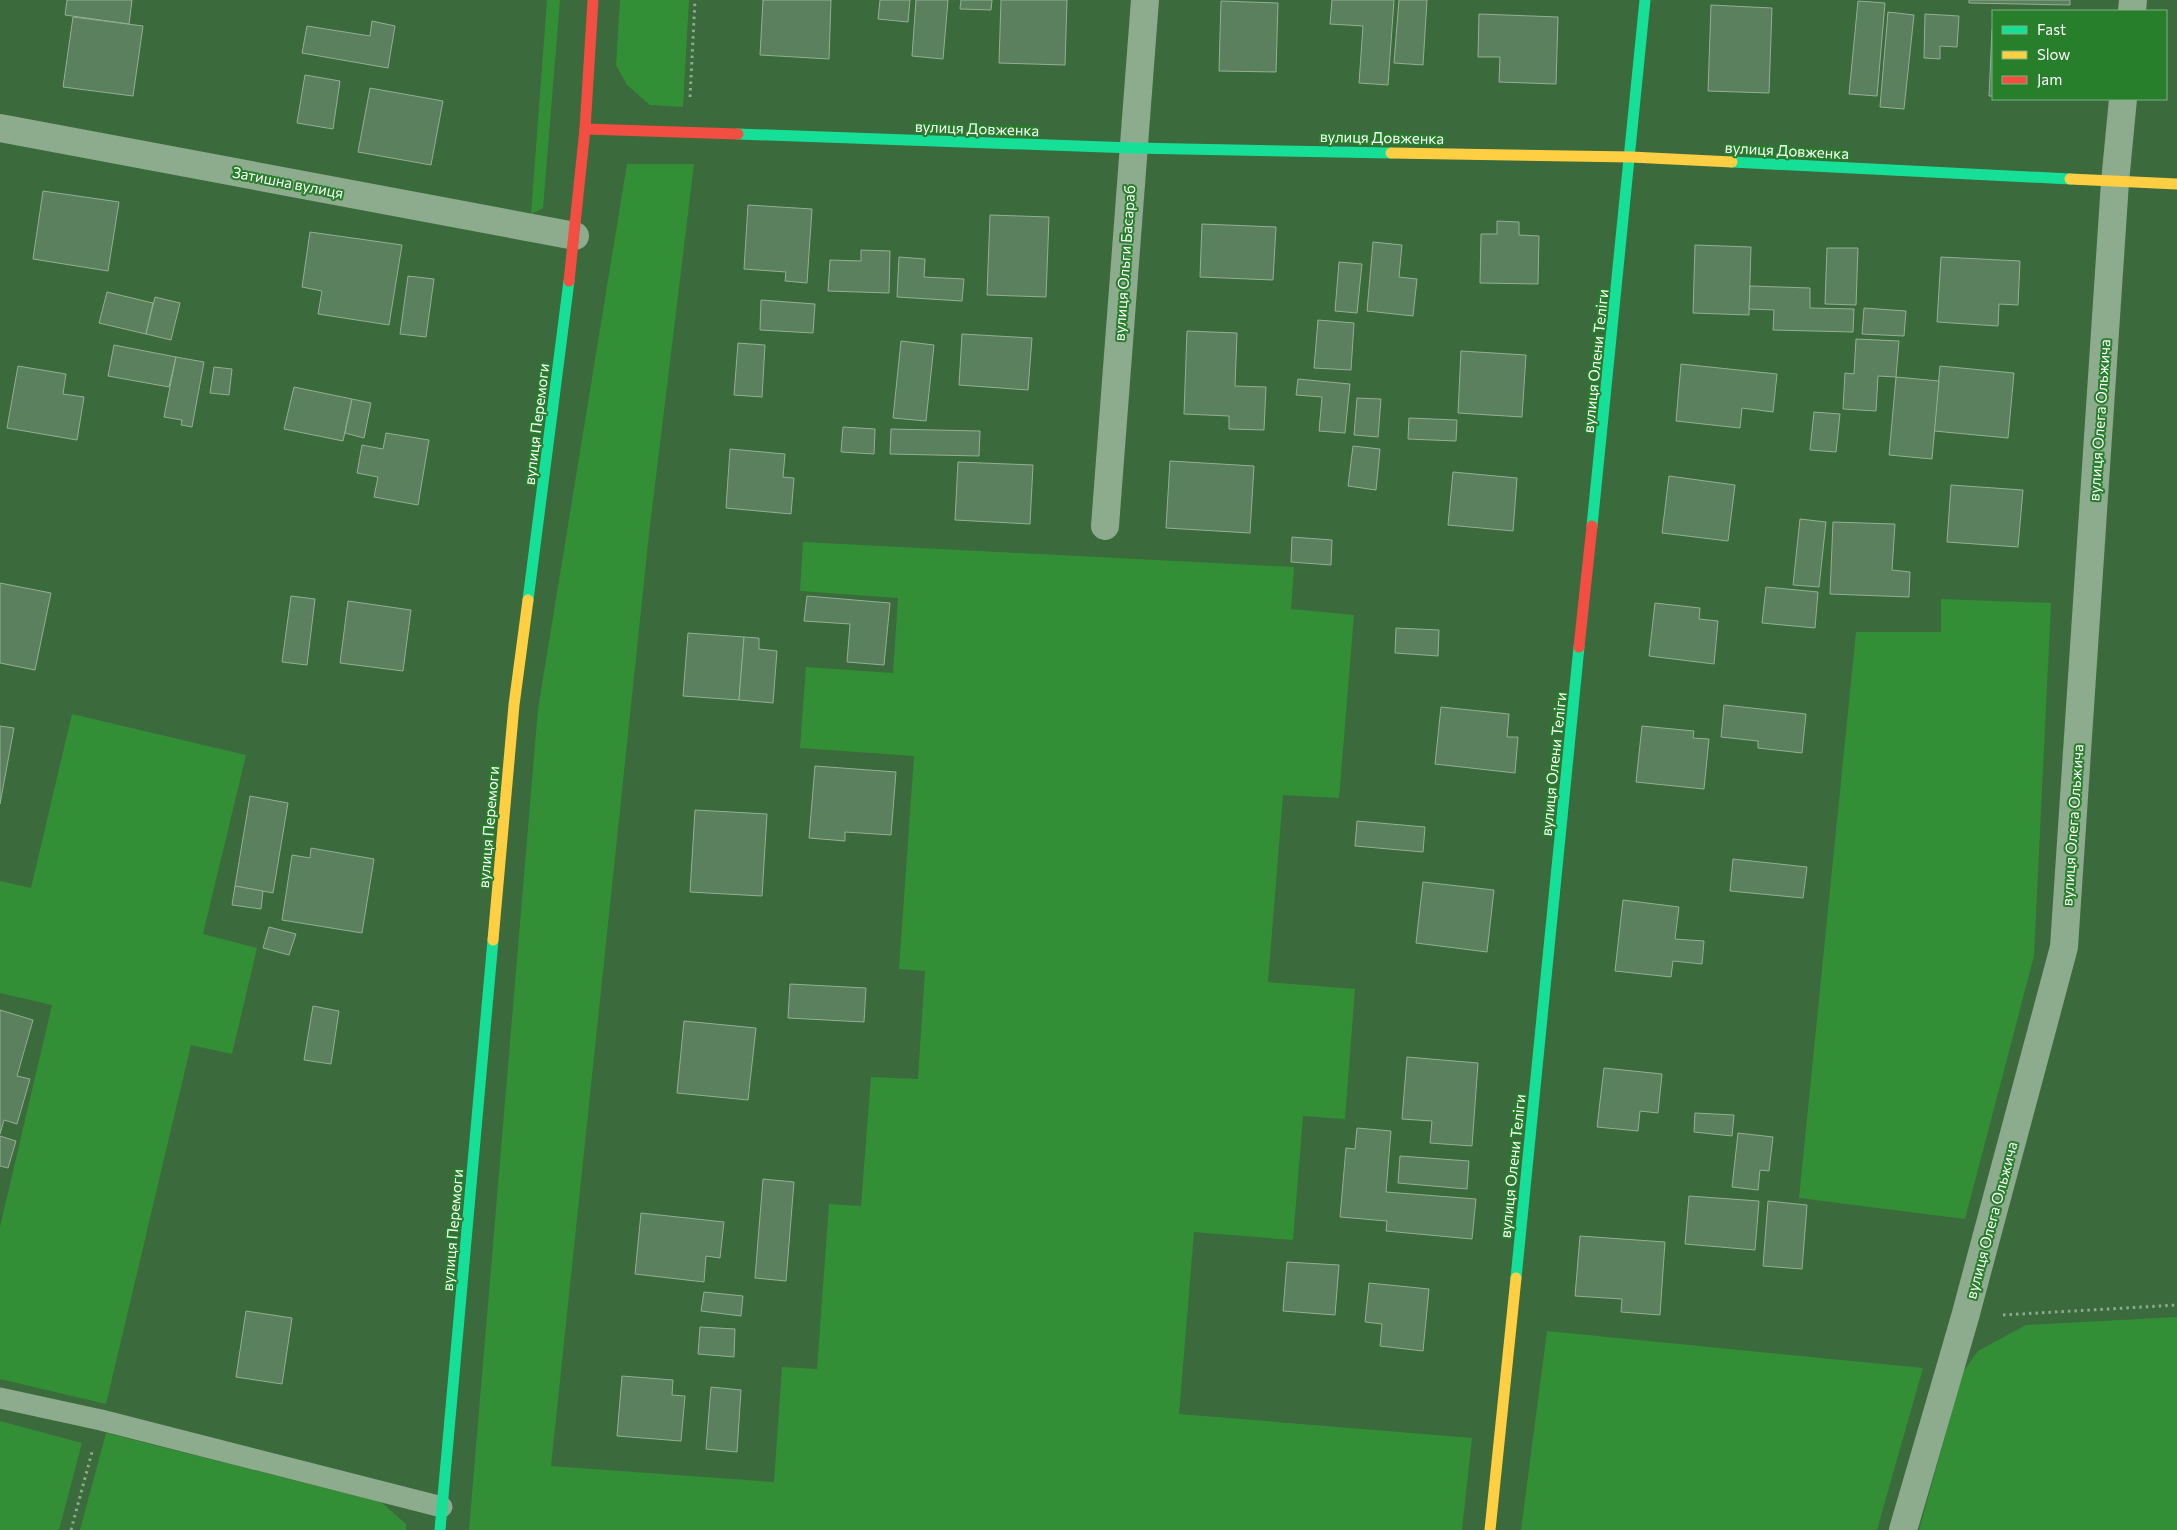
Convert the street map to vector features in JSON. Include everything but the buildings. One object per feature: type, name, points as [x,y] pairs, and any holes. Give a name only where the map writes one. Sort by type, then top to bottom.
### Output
[{"type":"street","name":"вулиця Перемоги","points":[[440,1530],[514,705],[575,236],[586,129],[593,0]]},
{"type":"street","name":"вулиця Ольги Басараб","points":[[1104,526],[1145,0]]},
{"type":"street","name":"вулиця Олени Теліги","points":[[1490,1530],[1631,157],[1645,0]]},
{"type":"street","name":"вулиця Олега Ольжича","points":[[1903,1530],[1965,1317],[2064,947],[2114,182],[2123,100]]},
{"type":"street","name":"Затишна вулиця","points":[[0,128],[575,236]]},
{"type":"street","name":"вулиця Довженка","points":[[586,129],[1133,148],[1631,157],[2177,184]]},
{"type":"lane","points":[[0,1398],[101,1420],[442,1507]]},
{"type":"path","points":[[688,133],[695,0]]},
{"type":"path","points":[[1965,1317],[2177,1305]]},
{"type":"path","points":[[71,1530],[101,1420]]},
{"type":"green space","points":[[547,0],[560,0],[543,208],[531,214]]},
{"type":"green space","points":[[620,0],[689,0],[683,107],[650,105],[627,85],[616,65]]},
{"type":"green space","points":[[627,164],[694,164],[649,534],[551,1466],[774,1482],[782,1367],[817,1369],[829,1204],[861,1206],[871,1077],[918,1079],[925,971],[899,969],[914,756],[800,748],[806,667],[893,673],[898,598],[800,591],[803,542],[1294,567],[1291,609],[1354,615],[1339,798],[1283,795],[1268,982],[1355,989],[1345,1119],[1303,1116],[1293,1240],[1194,1232],[1179,1414],[1472,1438],[1462,1530],[469,1530],[538,709]]},
{"type":"green space","points":[[1941,599],[2051,603],[2034,956],[1965,1219],[1799,1198],[1856,632],[1941,632]]},
{"type":"green space","points":[[72,714],[246,755],[203,934],[257,948],[232,1054],[191,1045],[106,1404],[0,1379],[0,1227],[52,1005],[0,993],[0,881],[31,888]]},
{"type":"green space","points":[[2177,1317],[2177,1530],[1919,1530],[1963,1372],[1978,1351],[2026,1325]]},
{"type":"green space","points":[[1547,1331],[1923,1368],[1877,1530],[1521,1530]]},
{"type":"green space","points":[[0,1421],[82,1443],[59,1530],[0,1530]]},
{"type":"green space","points":[[106,1433],[381,1502],[406,1524],[406,1530],[80,1530]]},
{"type":"traffic: fast","points":[[1592,526],[1645,0]]},
{"type":"traffic: fast","points":[[738,134],[1133,148],[1391,153]]},
{"type":"traffic: fast","points":[[1732,162],[2070,179]]},
{"type":"traffic: fast","points":[[528,600],[569,281]]},
{"type":"traffic: fast","points":[[1516,1278],[1579,647]]},
{"type":"traffic: fast","points":[[440,1530],[493,940]]},
{"type":"traffic: slow","points":[[1391,153],[1631,157],[1732,162]]},
{"type":"traffic: slow","points":[[2070,179],[2177,184]]},
{"type":"traffic: slow","points":[[493,940],[514,705],[528,600]]},
{"type":"traffic: slow","points":[[1490,1530],[1516,1278]]},
{"type":"traffic: jam","points":[[569,281],[585,129],[593,0]]},
{"type":"traffic: jam","points":[[585,129],[738,134]]},
{"type":"traffic: jam","points":[[1579,647],[1592,526]]}]
